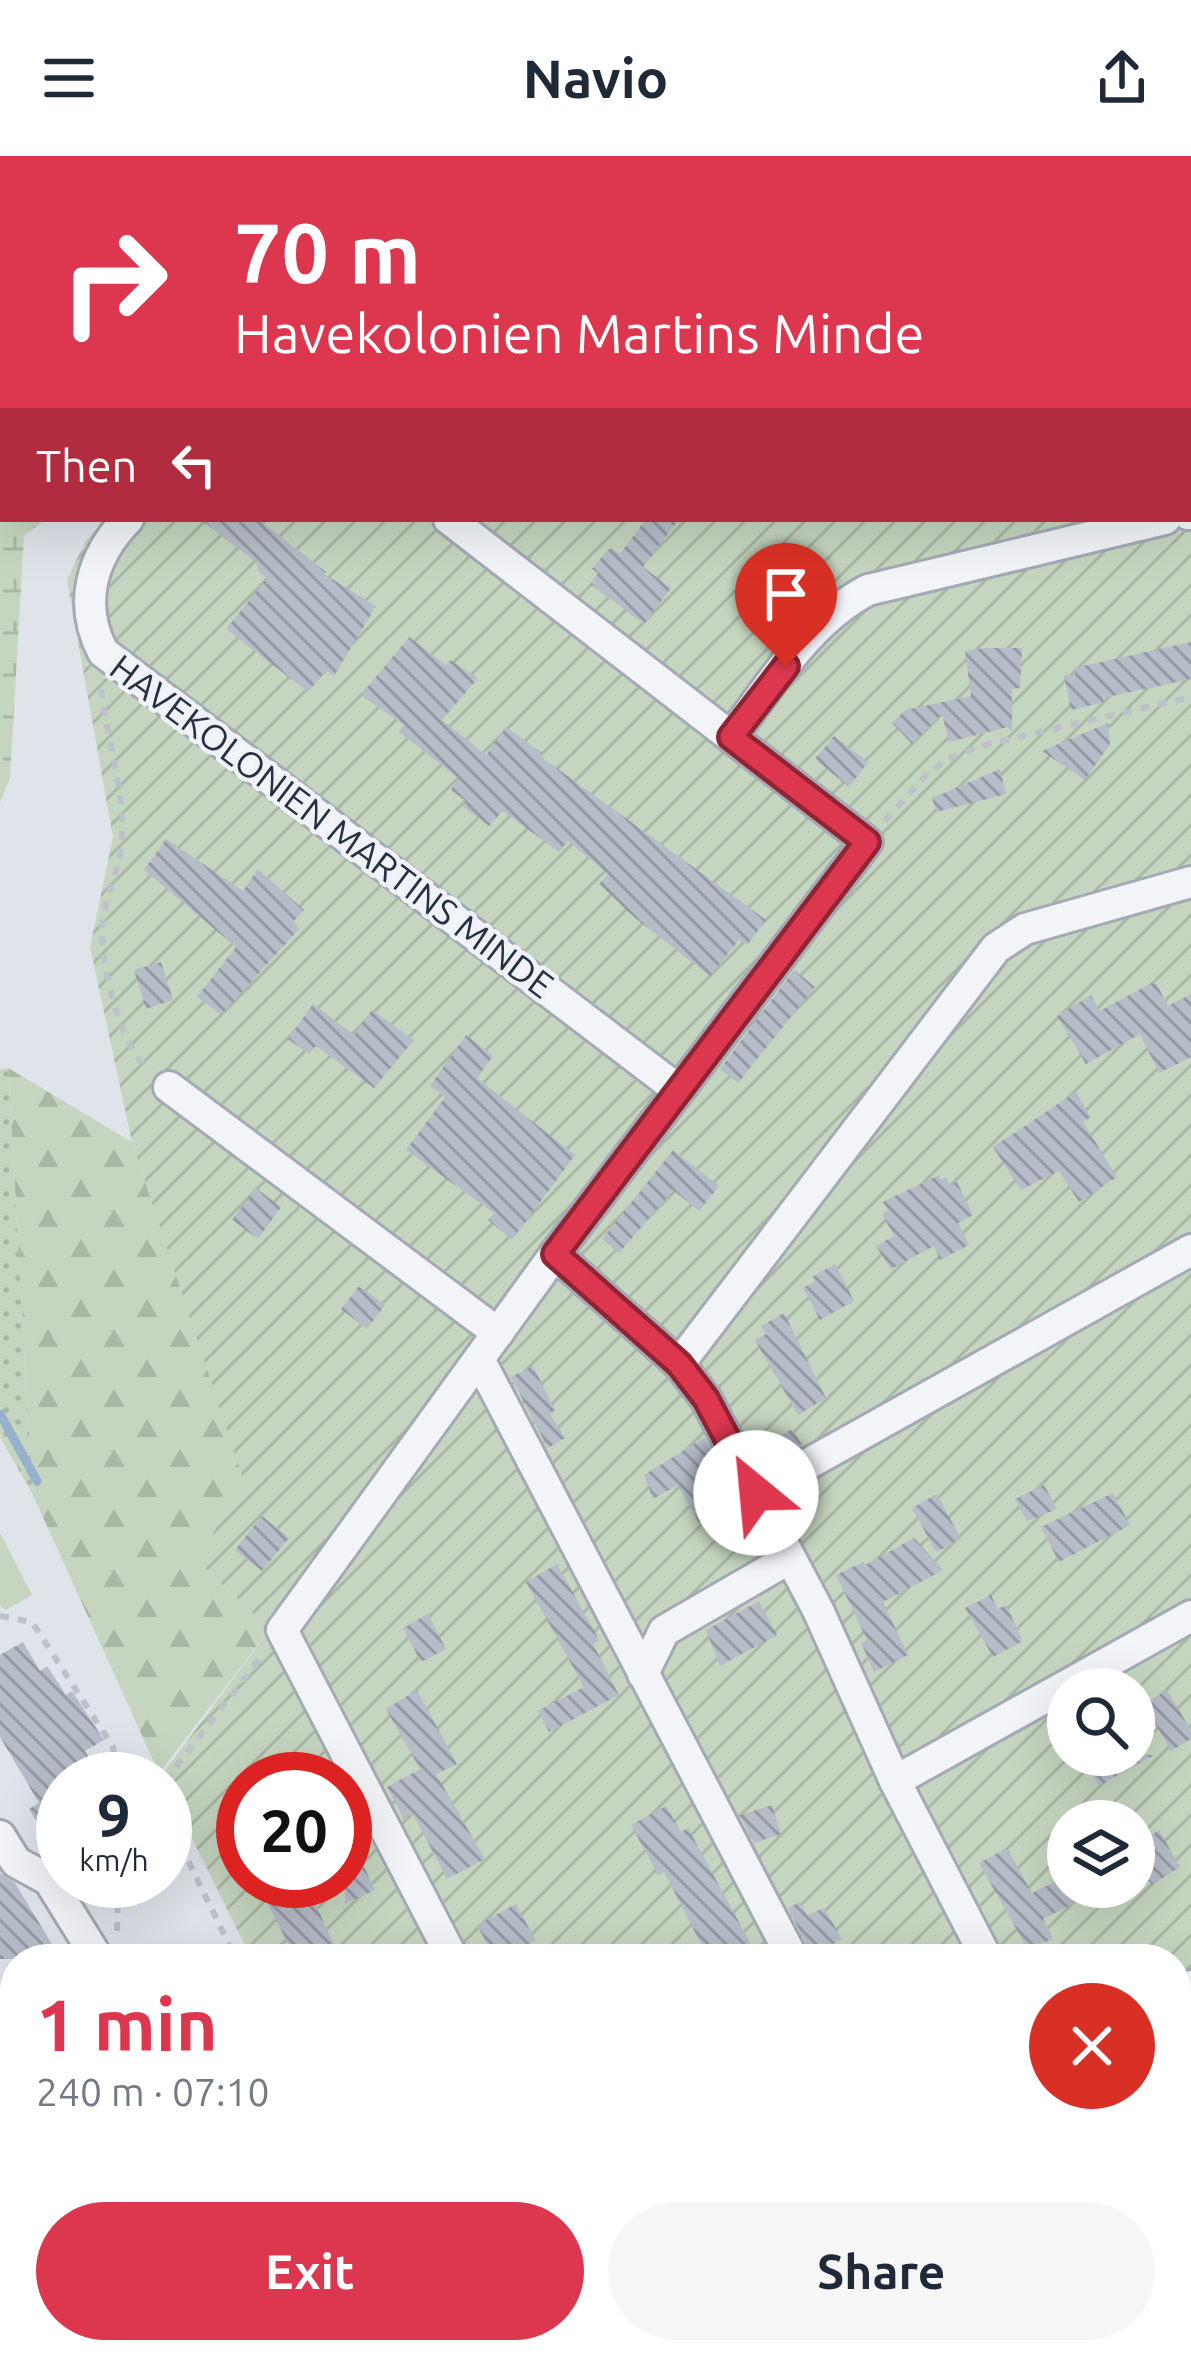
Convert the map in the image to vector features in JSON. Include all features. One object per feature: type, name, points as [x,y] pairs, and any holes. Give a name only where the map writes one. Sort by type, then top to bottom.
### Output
[{"type":"street","name":"HAVEKOLONIEN MARTINS MINDE","points":[[126,522],[93,570],[89,593],[92,632],[103,652],[677,1089]]},
{"type":"street","points":[[731,737],[814,630],[842,603],[868,590],[1152,522]]},
{"type":"street","points":[[445,1944],[282,1630],[677,1089],[867,842],[731,737],[484,529]]},
{"type":"street","points":[[679,1364],[996,948],[1025,929],[1191,882]]},
{"type":"street","points":[[169,1087],[498,1333]]},
{"type":"street","points":[[756,1493],[1191,1250]]},
{"type":"street","points":[[555,1254],[679,1364],[706,1399],[818,1610],[895,1781],[979,1944]]},
{"type":"street","points":[[479,1359],[785,1944]]},
{"type":"street","points":[[643,1674],[664,1631],[790,1558]]},
{"type":"street","points":[[895,1781],[1191,1616]]},
{"type":"street","points":[[0,1836],[16,1862],[49,1880],[101,1944]]},
{"type":"path","points":[[118,664],[100,683],[119,786],[122,839],[103,919],[102,947],[118,1010],[140,1063],[169,1087]]},
{"type":"path","points":[[867,842],[926,775],[948,760],[984,745],[1191,697]]},
{"type":"path","points":[[0,1616],[32,1622],[114,1752]]},
{"type":"path","points":[[187,1752],[282,1630]]},
{"type":"path","points":[[192,1869],[229,1944]]},
{"type":"path","points":[[109,1944],[114,1908]]},
{"type":"green space","points":[[0,522],[42,522],[24,536],[10,778],[0,802]]},
{"type":"green space","points":[[104,522],[1191,522],[1191,1944],[245,1944],[227,1908],[372,1908],[372,1752],[216,1752],[216,1887],[192,1838],[192,1752],[179,1752],[270,1629],[199,1563],[242,1475],[132,1142],[90,947],[113,837],[67,580],[86,540]]},
{"type":"green space","points":[[8,1068],[33,1495],[0,1437],[0,1070]]},
{"type":"green space","points":[[8,1068],[132,1142],[243,1475],[199,1563],[270,1629],[175,1752],[149,1752],[33,1495]]},
{"type":"green space","points":[[0,1533],[32,1595],[6,1610],[0,1606]]},
{"type":"building","points":[[204,522],[262,522],[324,574],[376,606],[334,676],[326,670],[308,692],[226,629],[267,578],[258,571],[257,563]]},
{"type":"building","points":[[644,522],[677,522],[643,567],[671,588],[644,624],[590,584],[598,573],[592,569],[607,551],[611,548],[620,554]]},
{"type":"building","points":[[409,637],[446,665],[450,660],[478,678],[442,720],[486,755],[506,727],[542,753],[540,756],[766,920],[747,945],[739,940],[710,976],[599,884],[608,874],[568,841],[559,852],[503,811],[489,826],[462,806],[466,801],[451,790],[458,778],[399,732],[404,725],[361,695]]},
{"type":"building","points":[[1191,642],[1191,679],[1103,698],[1104,702],[1071,710],[1064,675],[1075,675],[1074,668]]},
{"type":"building","points":[[1022,648],[1020,688],[1012,689],[1012,731],[1007,727],[949,742],[942,714],[912,744],[892,723],[905,710],[971,696],[965,651]]},
{"type":"building","points":[[1108,723],[1110,744],[1085,780],[1042,751]]},
{"type":"building","points":[[834,736],[868,762],[849,787],[815,759]]},
{"type":"building","points":[[1000,769],[1006,794],[937,812],[932,798]]},
{"type":"building","points":[[166,839],[243,891],[258,869],[304,910],[293,922],[299,929],[221,1015],[197,997],[236,947],[144,870]]},
{"type":"building","points":[[161,962],[173,1000],[146,1009],[134,970]]},
{"type":"building","points":[[794,970],[815,987],[738,1083],[720,1069]]},
{"type":"building","points":[[1155,981],[1168,1006],[1191,994],[1191,1057],[1159,1073],[1140,1034],[1086,1064],[1057,1016],[1091,995],[1100,1011]]},
{"type":"building","points":[[313,1004],[354,1035],[372,1010],[414,1040],[374,1088],[316,1046],[309,1054],[288,1039]]},
{"type":"building","points":[[466,1035],[493,1056],[477,1078],[575,1155],[512,1240],[488,1220],[494,1213],[406,1150],[445,1097],[430,1086]]},
{"type":"building","points":[[1076,1092],[1091,1117],[1083,1122],[1117,1177],[1079,1202],[1059,1171],[1021,1190],[993,1147]]},
{"type":"building","points":[[673,1150],[719,1186],[699,1211],[673,1190],[619,1253],[602,1239]]},
{"type":"building","points":[[939,1175],[950,1185],[957,1182],[973,1215],[958,1223],[969,1245],[940,1260],[934,1246],[891,1269],[876,1246],[894,1236],[882,1214],[888,1211],[883,1202]]},
{"type":"building","points":[[256,1188],[281,1207],[258,1239],[232,1220]]},
{"type":"building","points":[[835,1264],[854,1301],[820,1320],[803,1288]]},
{"type":"building","points":[[359,1286],[385,1305],[367,1329],[341,1309]]},
{"type":"building","points":[[784,1313],[826,1398],[798,1415],[755,1340],[766,1334],[761,1326]]},
{"type":"building","points":[[533,1366],[555,1410],[550,1414],[565,1438],[548,1448],[511,1377]]},
{"type":"building","points":[[792,1429],[802,1445],[779,1458],[769,1443]]},
{"type":"building","points":[[704,1438],[738,1501],[699,1523],[678,1485],[653,1499],[644,1475]]},
{"type":"building","points":[[1044,1485],[1057,1509],[1027,1521],[1015,1499]]},
{"type":"building","points":[[1113,1493],[1130,1525],[1059,1562],[1041,1527]]},
{"type":"building","points":[[937,1494],[961,1539],[936,1552],[912,1508]]},
{"type":"building","points":[[262,1516],[289,1538],[262,1571],[235,1550]]},
{"type":"building","points":[[914,1538],[943,1570],[883,1602],[908,1655],[874,1672],[861,1643],[867,1640],[836,1575]]},
{"type":"building","points":[[557,1564],[597,1636],[599,1641],[593,1644],[619,1695],[549,1732],[538,1711],[584,1687],[526,1582]]},
{"type":"building","points":[[991,1595],[998,1609],[1006,1605],[1023,1641],[993,1657],[965,1608]]},
{"type":"building","points":[[759,1601],[777,1635],[720,1666],[706,1630]]},
{"type":"building","points":[[428,1614],[446,1649],[421,1662],[403,1628]]},
{"type":"building","points":[[23,1642],[40,1671],[47,1666],[66,1695],[72,1691],[104,1740],[86,1752],[36,1752],[36,1798],[0,1737],[0,1655]]},
{"type":"building","points":[[417,1690],[457,1764],[436,1774],[485,1859],[447,1879],[413,1814],[404,1819],[387,1787],[420,1769],[386,1709]]},
{"type":"building","points":[[1167,1690],[1191,1730],[1191,1739],[1171,1751],[1155,1723],[1155,1697]]},
{"type":"building","points":[[1093,1776],[1117,1776],[1099,1786]]},
{"type":"building","points":[[772,1805],[781,1834],[754,1843],[740,1815]]},
{"type":"building","points":[[666,1806],[681,1832],[688,1828],[751,1944],[701,1944],[664,1872],[658,1875],[631,1825]]},
{"type":"building","points":[[1159,1830],[1180,1867],[1155,1883],[1155,1833]]},
{"type":"building","points":[[1007,1848],[1032,1893],[1047,1886],[1047,1908],[1065,1908],[1043,1919],[1053,1939],[1025,1944],[979,1863]]},
{"type":"building","points":[[0,1873],[15,1883],[52,1944],[0,1944]]},
{"type":"building","points":[[800,1902],[807,1915],[824,1908],[842,1939],[833,1944],[806,1944],[788,1908]]},
{"type":"building","points":[[516,1904],[536,1941],[487,1944],[477,1925]]},
{"type":"building","points":[[270,1908],[317,1908],[334,1944],[288,1944]]},
{"type":"waterway","points":[[0,1414],[37,1481]]},
{"type":"route","points":[[756,1493],[706,1399],[679,1364],[555,1254],[867,842],[731,737],[786,666]]}]
